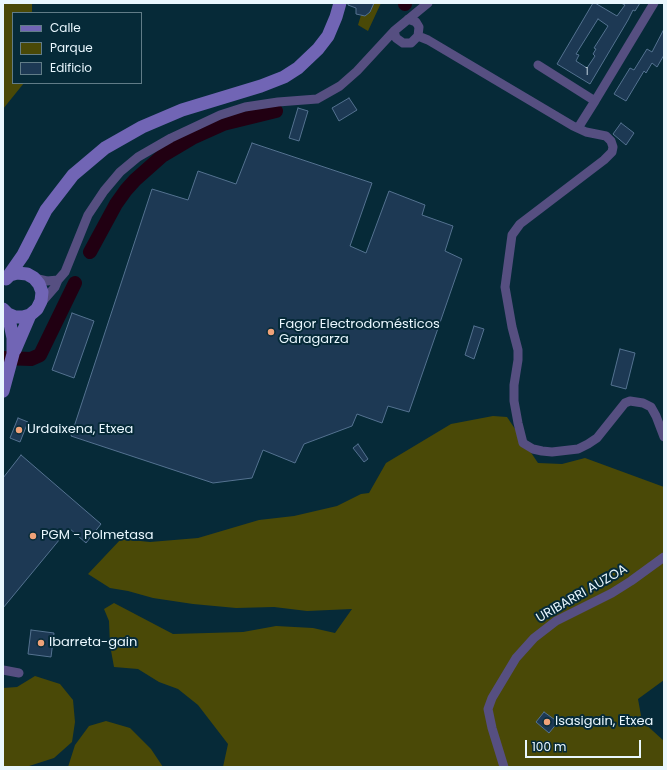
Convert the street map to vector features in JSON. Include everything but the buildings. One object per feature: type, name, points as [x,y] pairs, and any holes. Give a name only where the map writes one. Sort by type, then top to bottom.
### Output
[{"type":"main road","points":[[5,279],[18,263],[46,210],[73,175],[105,148],[142,127],[182,110],[261,86],[284,77],[298,68],[318,49],[328,36],[340,3]]},
{"type":"main road","points":[[28,246],[26,260],[30,276]]},
{"type":"main road","points":[[5,279],[17,273],[30,276],[39,284],[42,292],[40,304],[30,315],[15,317],[6,311]]},
{"type":"main road","points":[[6,311],[13,338],[13,354]]},
{"type":"main road","points":[[3,391],[13,354],[30,315]]},
{"type":"street","points":[[40,304],[55,287],[58,280],[65,272],[88,215],[104,191],[120,172],[138,158],[171,138],[220,115],[245,107],[278,102],[317,99],[340,86],[357,71],[380,44],[428,3]]},
{"type":"street","points":[[578,128],[654,3]]},
{"type":"street","points":[[394,31],[396,38],[399,41],[406,44],[411,43],[418,36],[419,29],[418,24],[413,20],[408,19]]},
{"type":"street","points":[[418,36],[428,40],[578,128],[586,132],[606,136],[611,141],[613,147],[612,152],[584,176],[520,224],[512,235],[505,287],[512,327],[518,350],[514,385],[514,401],[523,443],[532,449],[542,451],[552,452],[578,449],[597,438],[620,408],[625,403],[630,401],[643,403],[651,408],[656,416],[664,437]]},
{"type":"street","points":[[538,65],[595,101]]},
{"type":"street","points":[[30,276],[47,281],[58,280]]},
{"type":"street","name":"URIBARRI AUZOA","points":[[504,767],[488,709],[492,698],[516,658],[534,638],[556,621],[612,593],[664,557]]},
{"type":"street","points":[[3,670],[19,672]]},
{"type":"green space","points":[[3,3],[32,3],[32,12],[12,12],[12,84],[23,84],[3,109]]},
{"type":"green space","points":[[374,3],[381,3],[368,31],[358,25],[361,15],[365,16],[370,12]]},
{"type":"green space","points":[[493,416],[507,417],[538,463],[562,464],[585,458],[664,487],[664,680],[638,699],[642,721],[664,741],[664,767],[223,767],[228,744],[198,705],[178,689],[159,682],[138,669],[114,667],[110,645],[109,621],[104,609],[114,603],[173,634],[243,632],[276,626],[313,628],[335,633],[352,609],[307,611],[274,607],[236,608],[153,598],[110,588],[88,574],[121,539],[150,542],[198,538],[259,520],[294,516],[337,506],[361,494],[369,493],[386,463],[451,424]]},
{"type":"green space","points":[[35,676],[60,684],[73,700],[75,722],[72,742],[54,758],[26,767],[3,767],[3,688],[17,687]]},
{"type":"green space","points":[[106,721],[130,728],[151,749],[163,767],[68,767],[75,745],[89,726]]},
{"type":"waterway","points":[[90,252],[116,204],[126,190],[162,156],[194,137],[223,124],[276,111]]},
{"type":"waterway","points":[[3,358],[31,359],[40,355],[75,283]]},
{"type":"place","name":"Fagor Electrodomésticos Garagarza","points":[[271,332]]},
{"type":"place","name":"Urdaixena, Etxea","points":[[19,430]]},
{"type":"place","name":"PGM - Polmetasa","points":[[33,536]]},
{"type":"place","name":"Ibarreta-gain","points":[[41,643]]},
{"type":"place","name":"Isasigain, Etxea","points":[[547,722]]}]
